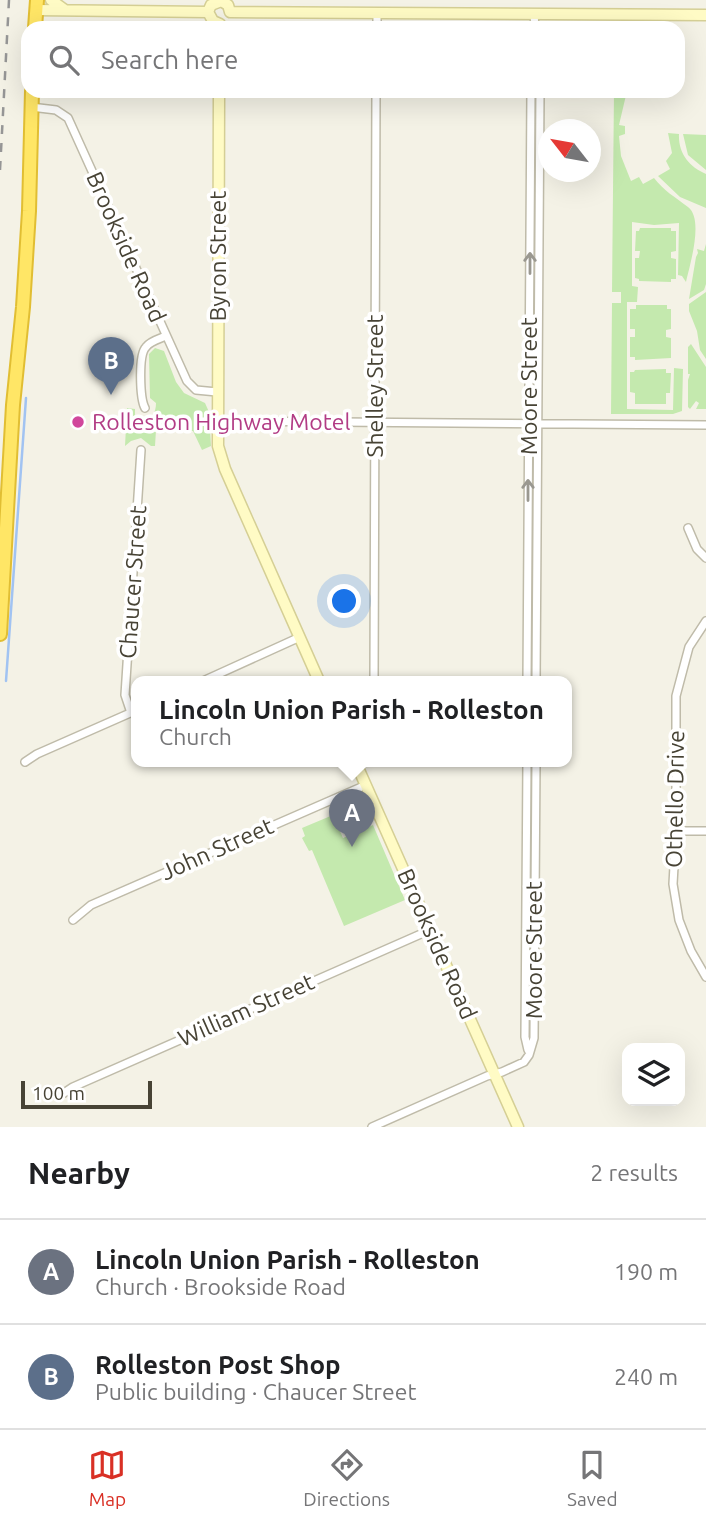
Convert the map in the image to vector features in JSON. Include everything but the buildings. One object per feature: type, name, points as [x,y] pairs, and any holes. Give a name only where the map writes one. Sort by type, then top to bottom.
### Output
[{"type":"highway","points":[[0,634],[17,352],[23,307],[30,192],[32,98]]},
{"type":"street","points":[[51,0],[66,10]]},
{"type":"street","points":[[213,21],[208,12],[211,5],[217,1],[228,5],[230,12],[226,21]]},
{"type":"street","points":[[36,5],[66,10],[88,7],[208,12]]},
{"type":"street","points":[[230,12],[706,15]]},
{"type":"street","points":[[377,12],[377,21]]},
{"type":"street","points":[[534,14],[534,21]]},
{"type":"street","name":"Byron Street","points":[[217,421],[219,98]]},
{"type":"street","name":"Shelley Street","points":[[374,676],[376,98]]},
{"type":"street","name":"Moore Street","points":[[531,98],[536,676]]},
{"type":"street","name":"Moore Street","points":[[527,676],[540,98]]},
{"type":"street","name":"Brookside Road","points":[[31,107],[56,110],[71,122],[188,384],[199,391],[217,392]]},
{"type":"street","points":[[145,408],[141,398],[143,352],[148,344],[166,336]]},
{"type":"street","points":[[318,676],[223,463],[217,421],[706,425]]},
{"type":"street","name":"Chaucer Street","points":[[131,706],[125,695],[141,450]]},
{"type":"street","points":[[688,528],[697,549],[706,558]]},
{"type":"street","name":"Othello Drive","points":[[706,621],[689,647],[676,696],[676,831],[673,884],[679,920],[691,951],[706,977]]},
{"type":"street","points":[[214,676],[300,638]]},
{"type":"street","points":[[25,762],[37,754],[131,712]]},
{"type":"street","name":"Brookside Road","points":[[358,767],[518,1127]]},
{"type":"street","name":"Moore Street","points":[[527,767],[526,1037],[529,1055]]},
{"type":"street","name":"Moore Street","points":[[529,1055],[534,1038],[536,767]]},
{"type":"street","name":"John Street","points":[[73,920],[91,905],[366,785]]},
{"type":"street","points":[[676,831],[706,831]]},
{"type":"street","name":"William Street","points":[[64,1093],[430,930]]},
{"type":"street","points":[[372,1127],[524,1062],[529,1055]]},
{"type":"green space","points":[[614,98],[625,98],[619,125],[625,126],[625,134],[619,136],[621,156],[631,181],[639,177],[643,184],[654,178],[688,207],[695,221],[686,282],[678,275],[679,223],[654,225],[632,222],[632,286],[638,287],[637,302],[627,302],[627,409],[673,410],[674,368],[683,369],[682,411],[673,414],[611,414],[612,303],[621,303],[621,292],[612,292]]},
{"type":"green space","points":[[668,133],[679,134],[680,147],[686,158],[706,174],[706,208],[680,197],[658,176],[670,169],[666,161],[672,153]]},
{"type":"green space","points":[[683,134],[706,135],[706,170],[688,155]]},
{"type":"green space","points":[[640,228],[671,228],[671,231],[676,231],[676,251],[671,252],[671,258],[676,259],[676,279],[671,279],[671,282],[639,281],[635,278],[635,258],[639,258],[640,251],[635,251],[636,231]]},
{"type":"green space","points":[[706,244],[706,284],[704,290],[689,299],[697,249],[704,251]]},
{"type":"green space","points":[[706,292],[706,359],[700,350],[689,304]]},
{"type":"green space","points":[[636,305],[667,305],[667,309],[671,309],[671,329],[666,330],[666,337],[671,338],[671,358],[635,360],[635,357],[630,357],[630,337],[635,337],[635,329],[630,329],[630,309],[636,309]]},
{"type":"green space","points":[[691,344],[706,367],[706,409],[696,409],[699,403],[696,401],[690,409],[688,407],[688,347]]},
{"type":"green space","points":[[155,348],[164,351],[176,382],[184,393],[205,403],[209,412],[211,446],[202,450],[193,431],[156,430],[155,446],[141,438],[125,446],[127,408],[135,409],[135,415],[143,419],[150,418],[154,412],[156,403],[150,398],[149,354]]},
{"type":"green space","points":[[666,369],[666,373],[671,373],[670,393],[666,393],[666,404],[635,404],[635,393],[630,392],[630,372]]},
{"type":"green space","points":[[333,815],[343,838],[373,825],[405,900],[344,926],[312,850],[309,851],[302,838],[305,836],[302,828]]},
{"type":"waterway","points":[[6,681],[26,398]]},
{"type":"railway","points":[[0,170],[9,0]]},
{"type":"place","name":"Rolleston Post Shop","points":[[111,395]]},
{"type":"place","name":"Rolleston Highway Motel","points":[[78,422]]},
{"type":"place","name":"Lincoln Union Parish - Rolleston","points":[[352,847]]}]
